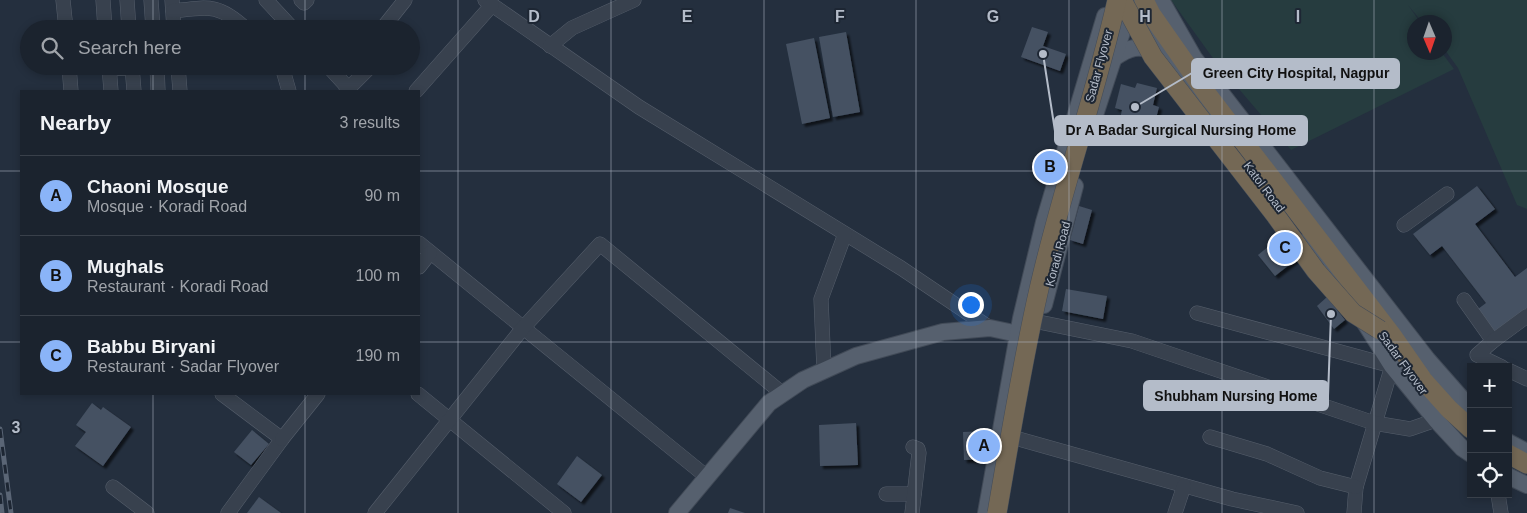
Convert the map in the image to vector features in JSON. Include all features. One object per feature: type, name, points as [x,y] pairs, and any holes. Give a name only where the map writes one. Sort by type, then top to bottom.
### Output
[{"type":"highway","name":"Sadar Flyover","points":[[992,513],[1032,297],[1111,0]]},
{"type":"highway","name":"Sadar Flyover","points":[[997,513],[1039,290],[1061,202],[1117,0]]},
{"type":"highway","name":"Sadar Flyover","points":[[1134,2],[1151,14],[1207,94],[1391,334],[1423,380],[1449,409],[1467,425]]},
{"type":"highway","name":"Sadar Flyover","points":[[1134,2],[1153,57],[1276,216],[1316,271],[1353,313],[1380,330],[1434,406],[1467,435]]},
{"type":"highway","points":[[1513,449],[1527,464]]},
{"type":"highway","points":[[1512,467],[1527,474]]},
{"type":"main road","name":"Koradi Road","points":[[986,513],[1019,326],[1044,222],[1097,41],[1111,0]]},
{"type":"main road","name":"Koradi Road","points":[[1003,513],[1038,330],[1089,132],[1134,2]]},
{"type":"main road","name":"Katol Road","points":[[1134,2],[1148,31],[1347,296],[1392,366],[1436,420],[1462,448],[1470,453]]},
{"type":"main road","name":"Katol Road","points":[[1162,2],[1200,66],[1422,352],[1470,408]]},
{"type":"main road","points":[[1114,58],[1127,49],[1139,46],[1162,50]]},
{"type":"main road","points":[[677,513],[769,403],[802,380],[856,356],[943,332],[1019,326],[1038,330]]},
{"type":"main road","points":[[1512,478],[1527,485]]},
{"type":"street","points":[[63,0],[65,20]]},
{"type":"street","points":[[103,0],[105,20]]},
{"type":"street","points":[[127,0],[128,20]]},
{"type":"street","points":[[151,0],[153,20]]},
{"type":"street","points":[[266,0],[285,20]]},
{"type":"street","points":[[301,0],[304,3],[307,0]]},
{"type":"street","points":[[389,20],[405,0]]},
{"type":"street","points":[[550,46],[572,28],[634,0]]},
{"type":"street","points":[[417,90],[488,2],[639,107],[901,268],[990,328]]},
{"type":"street","points":[[173,20],[172,6],[211,4],[235,20]]},
{"type":"street","points":[[70,75],[72,90]]},
{"type":"street","points":[[110,75],[111,90]]},
{"type":"street","points":[[133,75],[134,90]]},
{"type":"street","points":[[157,75],[158,90]]},
{"type":"street","points":[[179,75],[180,90]]},
{"type":"street","points":[[284,75],[289,90]]},
{"type":"street","points":[[335,75],[347,90],[362,75]]},
{"type":"street","points":[[1404,225],[1447,194]]},
{"type":"street","points":[[824,370],[821,300],[845,234]]},
{"type":"street","points":[[376,513],[523,328],[600,244],[783,394]]},
{"type":"street","points":[[420,245],[707,477]]},
{"type":"street","points":[[420,266],[430,253]]},
{"type":"street","points":[[1464,300],[1493,341]]},
{"type":"street","points":[[1197,313],[1392,366],[1356,487],[1354,513]]},
{"type":"street","points":[[1494,363],[1477,355],[1527,316]]},
{"type":"street","points":[[1038,330],[1132,342],[1374,423],[1410,429],[1436,420]]},
{"type":"street","points":[[1512,372],[1527,379]]},
{"type":"street","points":[[223,395],[282,439]]},
{"type":"street","points":[[228,513],[282,439],[317,395]]},
{"type":"street","points":[[419,395],[564,513]]},
{"type":"street","points":[[999,434],[1232,499],[1297,513]]},
{"type":"street","points":[[1210,437],[1267,454],[1320,478],[1356,487]]},
{"type":"street","points":[[912,513],[919,453],[918,449],[913,448]]},
{"type":"street","points":[[1175,513],[1184,486]]},
{"type":"street","points":[[113,487],[147,513]]},
{"type":"street","points":[[886,494],[914,494]]},
{"type":"green space","points":[[1171,0],[1527,0],[1527,209],[1517,205],[1458,68],[1452,60],[1452,15],[1416,15],[1408,5],[1415,15],[1407,15],[1407,60],[1447,60],[1454,69],[1291,150],[1215,61]]},
{"type":"building","points":[[1032,27],[1048,32],[1043,46],[1066,54],[1060,71],[1021,57]]},
{"type":"building","points":[[846,32],[860,112],[833,117],[819,37]]},
{"type":"building","points":[[814,38],[830,118],[802,124],[786,44]]},
{"type":"building","points":[[1137,83],[1157,88],[1153,105],[1159,107],[1153,130],[1138,126],[1137,133],[1118,128],[1122,110],[1115,108],[1121,84],[1135,88]]},
{"type":"building","points":[[1477,186],[1495,209],[1475,224],[1515,277],[1527,268],[1527,308],[1492,335],[1474,312],[1486,303],[1442,246],[1430,255],[1413,234]]},
{"type":"building","points":[[1079,206],[1092,210],[1083,244],[1070,240]]},
{"type":"building","points":[[1280,237],[1298,258],[1275,276],[1258,255]]},
{"type":"building","points":[[1066,289],[1107,296],[1103,319],[1062,311]]},
{"type":"building","points":[[1327,297],[1345,320],[1334,329],[1317,306]]},
{"type":"building","points":[[92,403],[101,410],[103,407],[131,427],[103,466],[75,446],[86,432],[76,425]]},
{"type":"building","points":[[856,423],[858,465],[820,466],[819,425]]},
{"type":"building","points":[[252,430],[269,444],[251,465],[234,452]]},
{"type":"building","points":[[988,431],[989,459],[964,460],[963,432]]},
{"type":"building","points":[[577,456],[602,475],[581,502],[557,484]]},
{"type":"building","points":[[259,497],[281,513],[247,513]]},
{"type":"building","points":[[730,508],[745,513],[728,513]]},
{"type":"railway","points":[[0,429],[11,513]]},
{"type":"railway","points":[[0,495],[2,513]]},
{"type":"place","name":"Dr A Badar Surgical Nursing Home","points":[[1043,54]]},
{"type":"place","name":"Green City Hospital, Nagpur","points":[[1135,107]]},
{"type":"place","name":"Mughals","points":[[1050,167]]},
{"type":"place","name":"Babbu Biryani","points":[[1285,248]]},
{"type":"place","name":"Shubham Nursing Home","points":[[1331,314]]},
{"type":"place","name":"Chaoni Mosque","points":[[984,446]]}]
